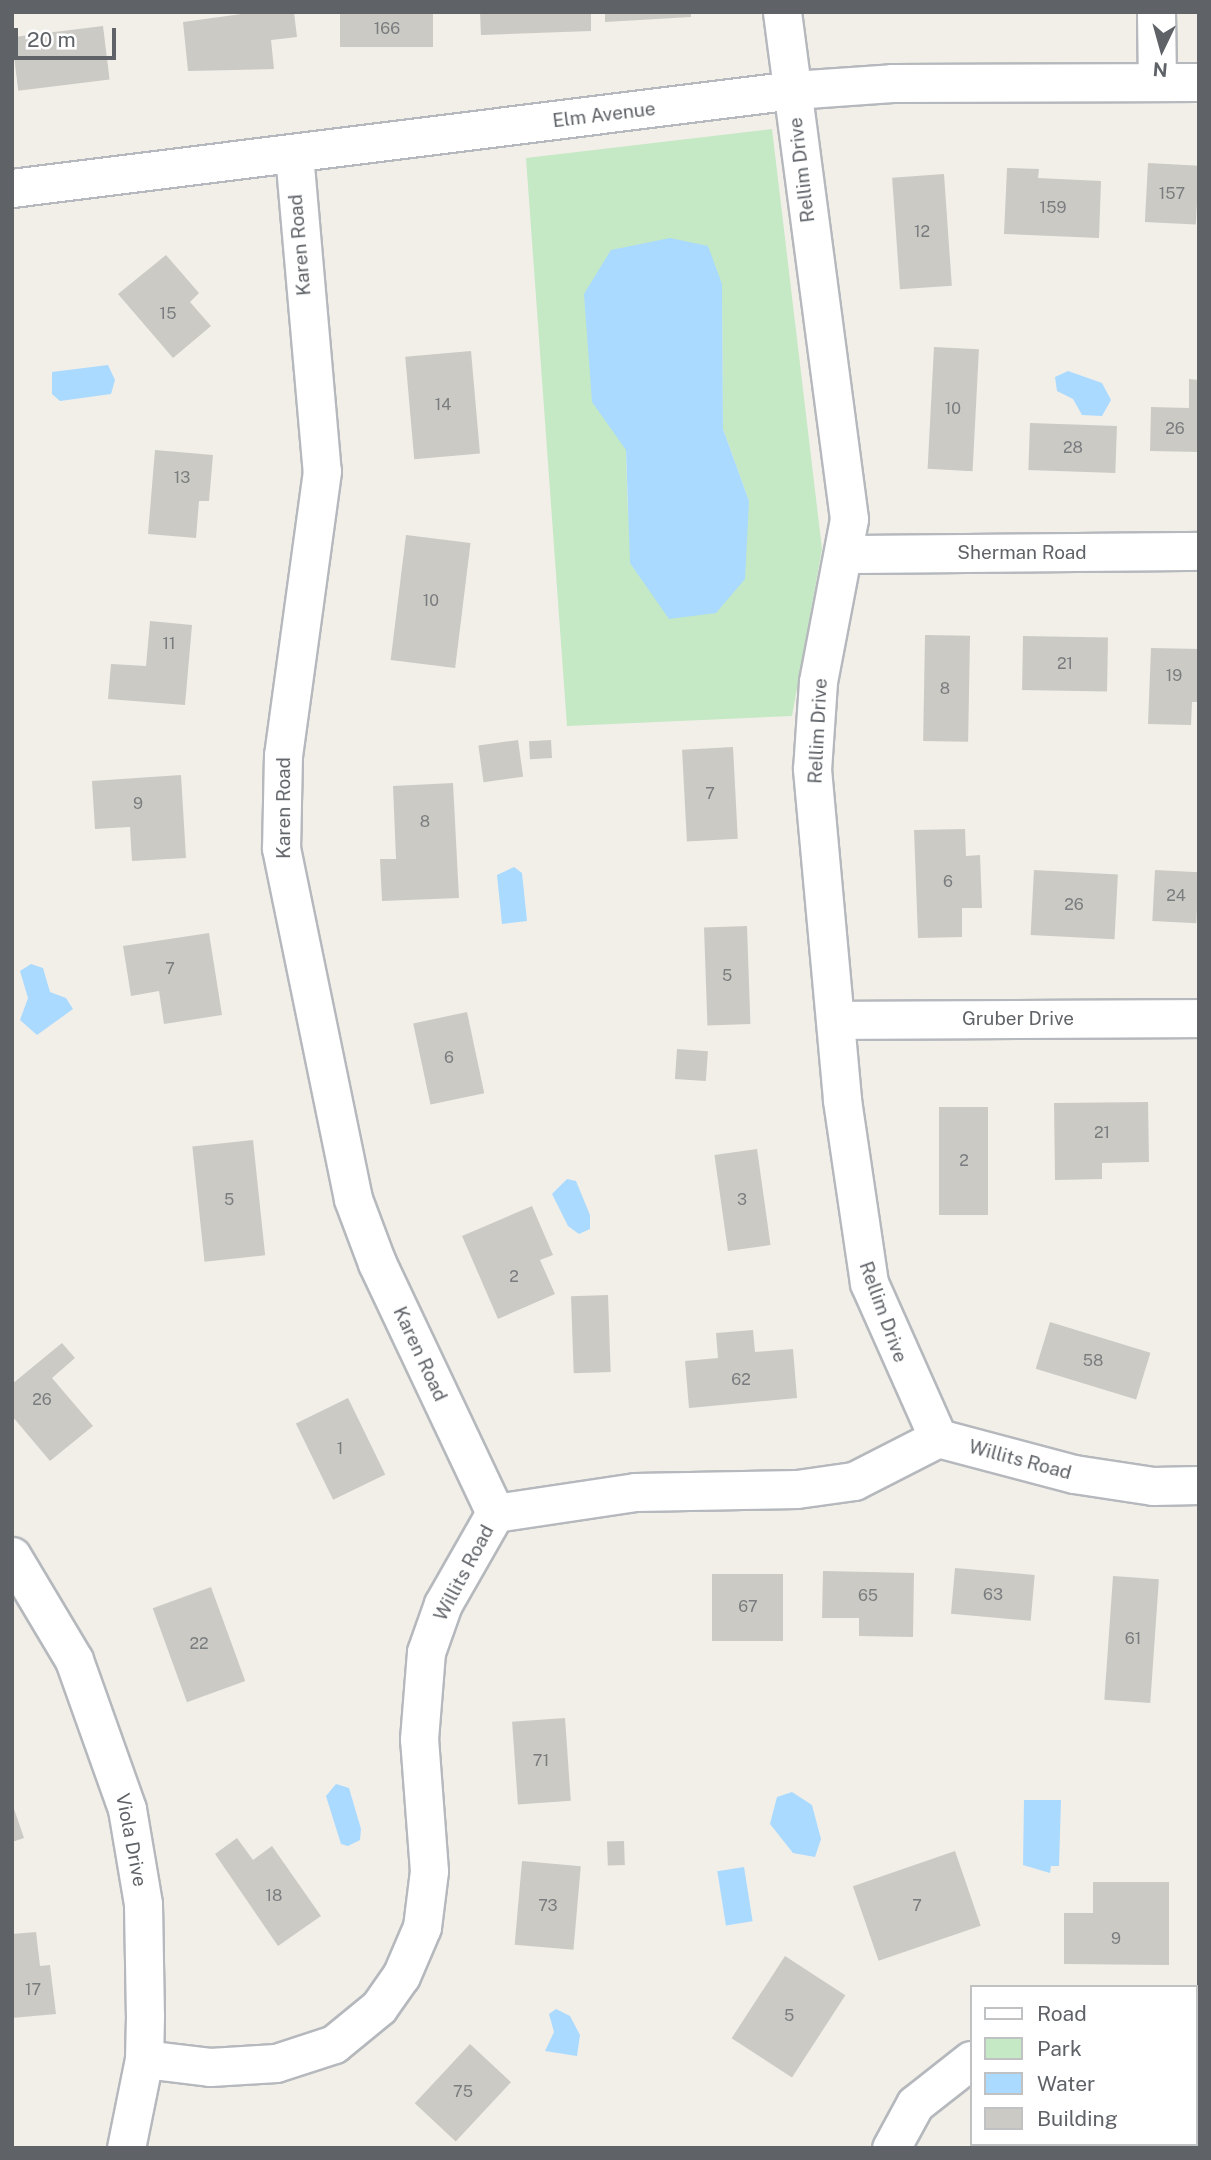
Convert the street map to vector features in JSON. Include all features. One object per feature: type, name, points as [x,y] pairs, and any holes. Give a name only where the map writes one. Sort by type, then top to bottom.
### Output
[{"type":"street","name":"Rellim Drive","points":[[782,12],[849,519],[846,554],[818,682],[812,769],[861,1252],[900,1363],[938,1438]]},
{"type":"street","points":[[1156,12],[1157,81]]},
{"type":"street","name":"Elm Avenue","points":[[12,188],[793,90],[892,83],[1199,82]]},
{"type":"street","name":"Karen Road","points":[[294,154],[322,471],[283,755],[281,848],[354,1199],[377,1263],[495,1513]]},
{"type":"street","name":"Sherman Road","points":[[846,554],[1199,551]]},
{"type":"street","name":"Gruber Drive","points":[[838,1020],[1199,1018]]},
{"type":"street","name":"Willits Road","points":[[144,2059],[210,2067],[276,2063],[334,2043],[379,2007],[401,1976],[422,1927],[429,1871],[419,1739],[426,1652],[443,1604],[495,1513],[635,1492],[797,1489],[854,1481],[938,1438],[1074,1474],[1153,1486],[1199,1485]]},
{"type":"street","name":"Viola Drive","points":[[12,1556],[74,1660],[127,1809],[143,1904],[144,2059],[125,2148]]},
{"type":"street","points":[[891,2148],[915,2104],[970,2061]]},
{"type":"green space","points":[[772,129],[822,549],[792,716],[567,726],[526,158]],"holes":[[[722,284],[723,429],[749,501],[628,514],[626,450]]]},
{"type":"water","points":[[670,238],[708,246],[722,284],[723,429],[749,501],[745,579],[716,613],[669,619],[630,563],[626,450],[592,402],[584,294],[611,250]]},
{"type":"water","points":[[108,365],[115,380],[111,394],[60,401],[52,394],[52,372]]},
{"type":"water","points":[[1068,371],[1102,383],[1111,400],[1102,416],[1082,415],[1073,399],[1057,391],[1055,377]]},
{"type":"water","points":[[514,867],[522,873],[527,921],[502,924],[497,875]]},
{"type":"water","points":[[31,964],[43,968],[50,992],[66,998],[73,1009],[37,1035],[20,1020],[28,998],[20,971]]},
{"type":"water","points":[[567,1179],[576,1181],[590,1215],[590,1229],[579,1234],[568,1226],[552,1194]]},
{"type":"water","points":[[336,1784],[349,1788],[361,1829],[360,1840],[348,1846],[341,1844],[326,1796]]},
{"type":"water","points":[[792,1792],[812,1805],[821,1839],[815,1857],[793,1853],[770,1824],[777,1797]]},
{"type":"water","points":[[1024,1800],[1061,1800],[1059,1866],[1051,1866],[1050,1873],[1023,1865]]},
{"type":"water","points":[[744,1867],[753,1921],[726,1926],[717,1871]]},
{"type":"water","points":[[556,2009],[570,2016],[580,2035],[577,2056],[545,2051],[554,2032],[549,2014]]},
{"type":"building","points":[[256,12],[294,12],[297,37],[271,40],[274,69],[188,71],[183,22]]},
{"type":"building","points":[[340,12],[433,12],[433,47],[340,47]]},
{"type":"building","points":[[480,12],[591,12],[591,31],[481,35]]},
{"type":"building","points":[[605,12],[691,12],[691,17],[605,22]]},
{"type":"building","points":[[103,26],[110,80],[18,91],[12,37]]},
{"type":"building","points":[[1148,163],[1199,166],[1196,225],[1145,222]]},
{"type":"building","points":[[1007,168],[1039,169],[1038,178],[1101,181],[1099,238],[1004,234]]},
{"type":"building","points":[[944,174],[952,286],[900,289],[892,178]]},
{"type":"building","points":[[166,255],[199,293],[190,302],[211,326],[173,358],[118,294]]},
{"type":"building","points":[[934,347],[979,349],[973,471],[928,469]]},
{"type":"building","points":[[471,351],[480,454],[414,459],[405,357]]},
{"type":"building","points":[[1189,379],[1199,380],[1199,452],[1150,451],[1151,407],[1189,408]]},
{"type":"building","points":[[1030,423],[1117,426],[1115,473],[1028,470]]},
{"type":"building","points":[[155,450],[213,455],[209,501],[199,501],[196,538],[148,534]]},
{"type":"building","points":[[406,535],[471,543],[455,668],[391,660]]},
{"type":"building","points":[[150,621],[192,625],[185,705],[108,699],[111,664],[146,666]]},
{"type":"building","points":[[925,635],[970,636],[968,742],[923,741]]},
{"type":"building","points":[[1023,636],[1108,637],[1107,691],[1022,690]]},
{"type":"building","points":[[1151,648],[1199,649],[1199,702],[1192,702],[1191,725],[1148,724]]},
{"type":"building","points":[[518,740],[523,777],[484,782],[478,746]]},
{"type":"building","points":[[551,740],[552,758],[530,759],[529,741]]},
{"type":"building","points":[[733,747],[738,839],[687,842],[682,750]]},
{"type":"building","points":[[181,775],[186,858],[132,861],[130,827],[95,829],[92,781]]},
{"type":"building","points":[[453,783],[459,898],[382,901],[380,859],[396,859],[393,786]]},
{"type":"building","points":[[965,829],[966,856],[980,855],[982,908],[962,908],[962,937],[918,938],[914,830]]},
{"type":"building","points":[[1034,870],[1118,874],[1114,939],[1031,935]]},
{"type":"building","points":[[1155,870],[1199,872],[1196,923],[1152,921]]},
{"type":"building","points":[[747,926],[750,1024],[707,1025],[704,928]]},
{"type":"building","points":[[209,933],[222,1015],[164,1024],[159,991],[131,996],[123,946]]},
{"type":"building","points":[[467,1012],[484,1093],[430,1105],[413,1023]]},
{"type":"building","points":[[677,1049],[708,1051],[706,1081],[675,1079]]},
{"type":"building","points":[[1148,1102],[1149,1162],[1102,1163],[1102,1179],[1055,1180],[1054,1103]]},
{"type":"building","points":[[939,1107],[988,1107],[988,1215],[939,1215]]},
{"type":"building","points":[[253,1140],[265,1255],[204,1262],[192,1146]]},
{"type":"building","points":[[757,1149],[770,1245],[728,1251],[714,1155]]},
{"type":"building","points":[[532,1206],[553,1255],[540,1260],[555,1294],[498,1319],[462,1236]]},
{"type":"building","points":[[608,1295],[611,1372],[574,1373],[571,1296]]},
{"type":"building","points":[[1050,1322],[1150,1353],[1136,1400],[1036,1369]]},
{"type":"building","points":[[753,1330],[755,1352],[793,1349],[797,1398],[689,1408],[685,1361],[718,1358],[716,1333]]},
{"type":"building","points":[[62,1343],[75,1358],[52,1378],[93,1426],[50,1461],[12,1416],[12,1384]]},
{"type":"building","points":[[348,1398],[385,1474],[333,1500],[296,1423]]},
{"type":"building","points":[[955,1568],[1035,1575],[1031,1621],[951,1614]]},
{"type":"building","points":[[823,1571],[914,1573],[913,1637],[859,1636],[859,1618],[822,1618]]},
{"type":"building","points":[[712,1574],[783,1574],[783,1641],[712,1641]]},
{"type":"building","points":[[1113,1576],[1159,1579],[1150,1703],[1104,1700]]},
{"type":"building","points":[[211,1587],[245,1681],[187,1702],[153,1608]]},
{"type":"building","points":[[565,1718],[571,1801],[518,1804],[512,1722]]},
{"type":"building","points":[[12,1803],[24,1838],[12,1842]]},
{"type":"building","points":[[237,1838],[253,1860],[272,1846],[321,1916],[278,1946],[215,1854]]},
{"type":"building","points":[[624,1841],[625,1865],[608,1866],[607,1842]]},
{"type":"building","points":[[955,1851],[981,1926],[879,1961],[853,1886]]},
{"type":"building","points":[[522,1861],[581,1866],[573,1950],[515,1945]]},
{"type":"building","points":[[1093,1882],[1169,1882],[1169,1965],[1064,1964],[1064,1913],[1093,1913]]},
{"type":"building","points":[[36,1932],[40,1966],[50,1965],[56,2014],[12,2018],[12,1934]]},
{"type":"building","points":[[785,1956],[845,1995],[792,2077],[732,2038]]},
{"type":"building","points":[[470,2044],[511,2082],[456,2141],[415,2103]]},
{"type":"building","points":[[1027,2146],[1066,2146],[1066,2148]]}]
